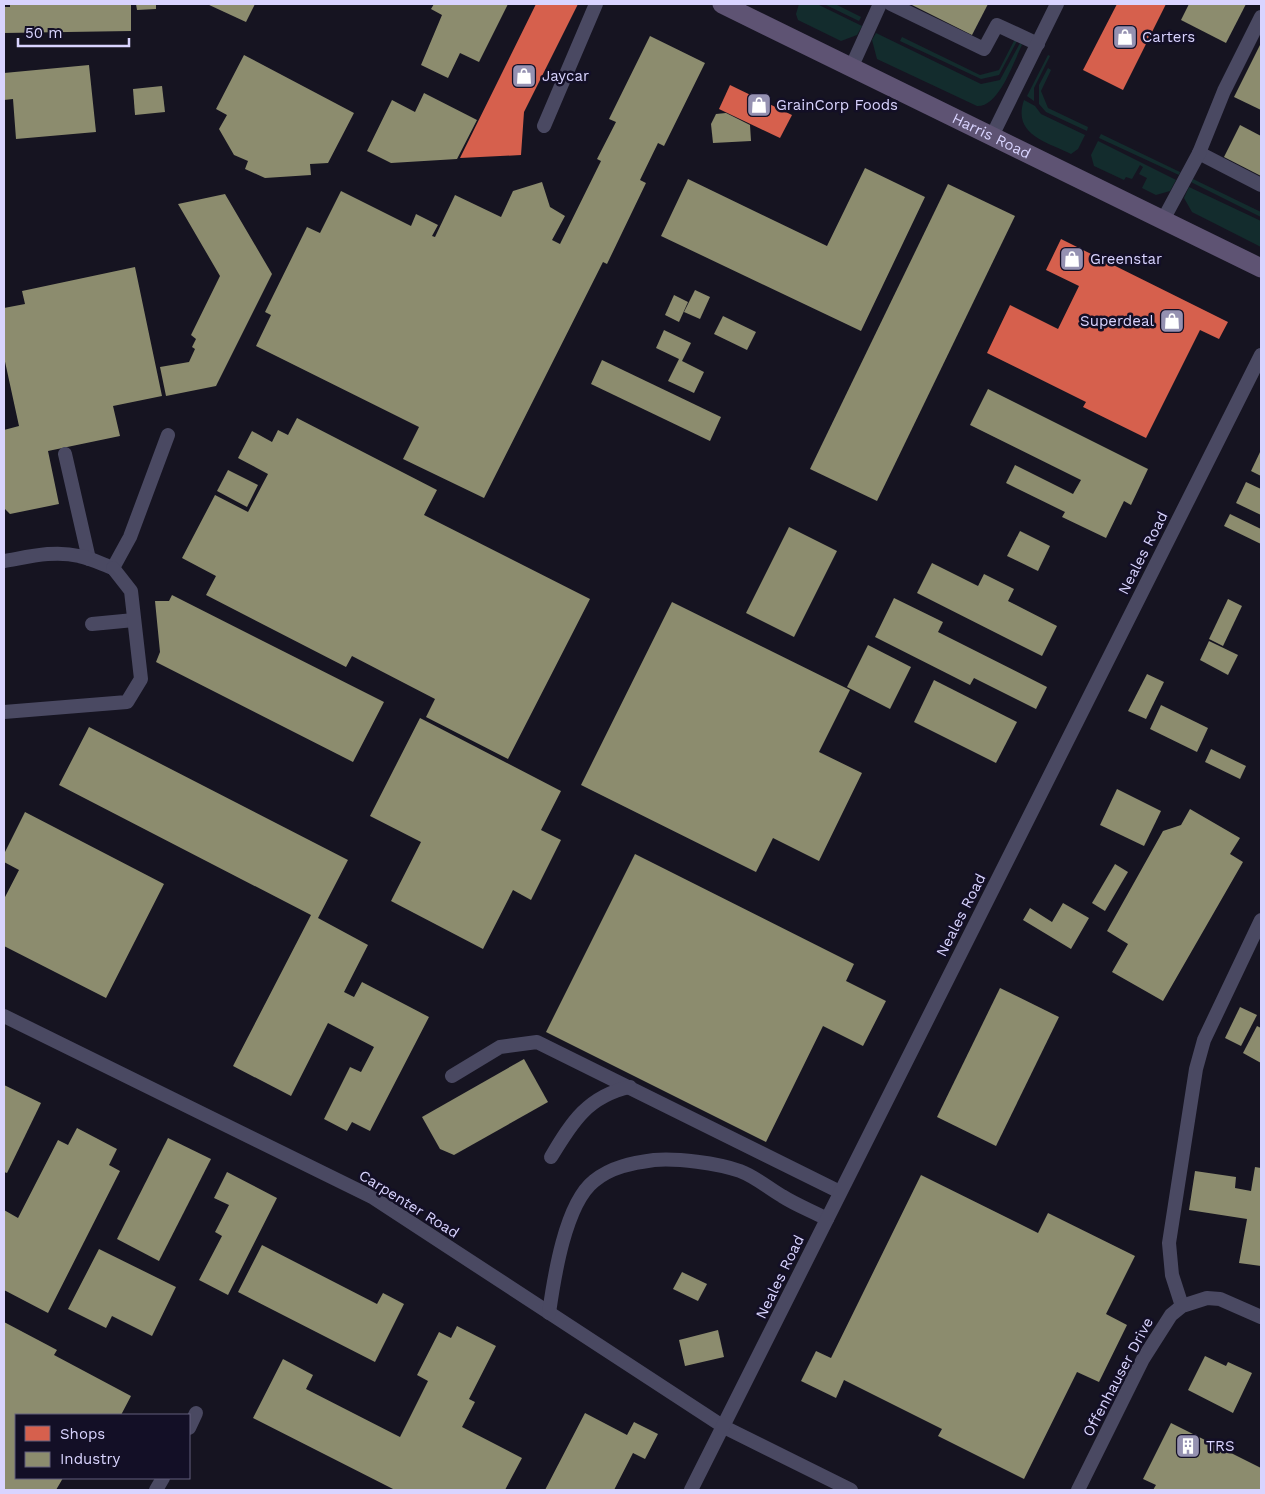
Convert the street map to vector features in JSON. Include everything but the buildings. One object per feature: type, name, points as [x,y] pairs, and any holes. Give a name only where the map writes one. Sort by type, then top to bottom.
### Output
[{"type":"main road","name":"Harris Road","points":[[722,4],[1261,268]]},
{"type":"street","points":[[544,126],[596,4]]},
{"type":"street","points":[[851,68],[880,4]]},
{"type":"street","points":[[891,4],[984,50],[997,25],[1038,44]]},
{"type":"street","points":[[992,136],[1057,4]]},
{"type":"street","points":[[1163,220],[1199,153],[1224,91],[1261,18]]},
{"type":"street","points":[[1199,153],[1261,185]]},
{"type":"street","name":"Neales Road","points":[[691,1490],[1261,355]]},
{"type":"street","points":[[113,568],[130,538],[168,435]]},
{"type":"street","points":[[65,454],[89,559]]},
{"type":"street","points":[[4,561],[54,554],[80,556],[113,568],[131,591],[141,679],[126,702],[4,712]]},
{"type":"street","points":[[92,624],[134,620]]},
{"type":"street","points":[[1182,1306],[1172,1275],[1169,1243],[1199,1055],[1261,920]]},
{"type":"street","name":"Carpenter Road","points":[[4,1016],[372,1197],[724,1427],[851,1490]]},
{"type":"street","points":[[452,1076],[500,1047],[537,1042],[840,1192]]},
{"type":"street","points":[[552,1157],[571,1123],[593,1101],[614,1090],[630,1087]]},
{"type":"street","points":[[549,1313],[555,1272],[564,1237],[577,1204],[592,1182],[614,1168],[638,1162],[673,1158],[739,1171],[827,1219]]},
{"type":"street","name":"Offenhauser Drive","points":[[1078,1490],[1143,1359],[1171,1314],[1182,1306],[1207,1298],[1220,1299],[1261,1317]]},
{"type":"street","points":[[190,1426],[196,1413]]},
{"type":"street","points":[[156,1490],[162,1479]]},
{"type":"green space","points":[[799,4],[817,4],[862,26],[857,35],[841,41],[798,20],[796,14]]},
{"type":"green space","points":[[824,4],[835,4],[861,17],[859,21]]},
{"type":"green space","points":[[876,33],[981,84],[1000,80],[1020,43],[1022,45],[999,92],[985,104],[977,106],[877,59],[872,40]]},
{"type":"green space","points":[[902,37],[980,75],[999,70],[1015,39],[1017,41],[999,75],[981,79],[900,41]]},
{"type":"green space","points":[[1048,55],[1050,56],[1034,88],[1034,101],[1027,96]]},
{"type":"green space","points":[[1048,68],[1051,70],[1041,91],[1048,108],[1088,127],[1087,131],[1046,112],[1039,104],[1039,85]]},
{"type":"green space","points":[[1024,100],[1035,106],[1041,114],[1085,135],[1078,149],[1071,154],[1034,136],[1023,122]]},
{"type":"green space","points":[[1101,134],[1180,172],[1179,175],[1099,138]]},
{"type":"green space","points":[[1098,141],[1176,180],[1170,191],[1156,195],[1142,188],[1147,178],[1139,174],[1143,167],[1140,165],[1132,179],[1126,177],[1124,180],[1094,166],[1091,155]]},
{"type":"green space","points":[[1193,179],[1261,212],[1261,217],[1191,182]]},
{"type":"green space","points":[[1189,187],[1261,221],[1261,247],[1192,212],[1184,198]]},
{"type":"place","name":"Carters","points":[[1125,37]]},
{"type":"place","name":"Jaycar","points":[[524,76]]},
{"type":"place","name":"GrainCorp Foods","points":[[759,105]]},
{"type":"place","name":"Greenstar","points":[[1072,259]]},
{"type":"place","name":"Superdeal","points":[[1172,321]]},
{"type":"place","name":"TRS","points":[[1188,1446]]}]
